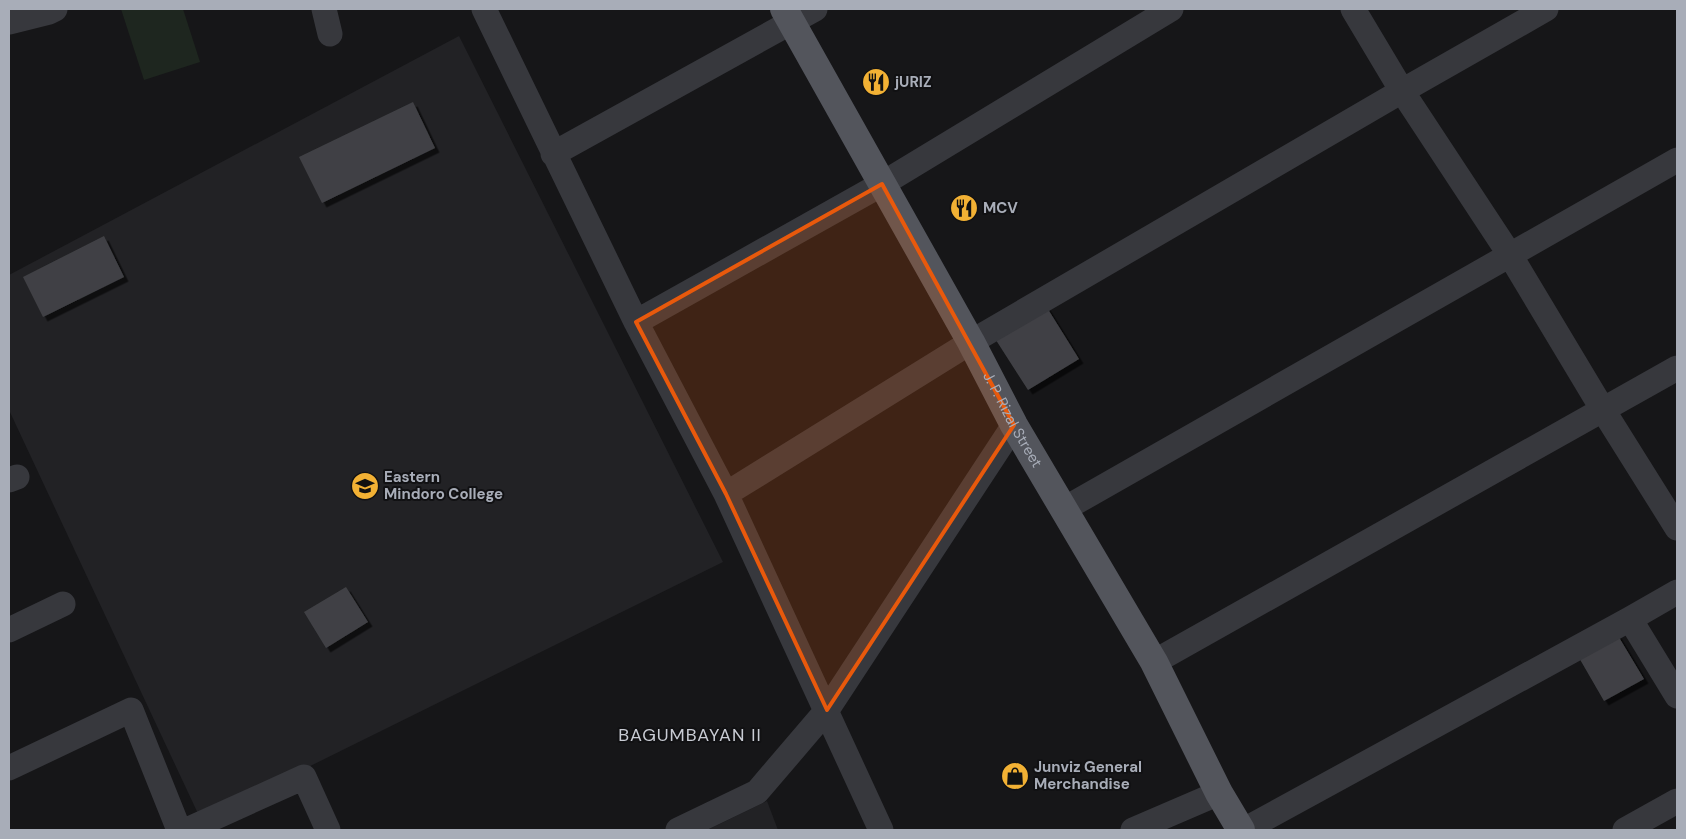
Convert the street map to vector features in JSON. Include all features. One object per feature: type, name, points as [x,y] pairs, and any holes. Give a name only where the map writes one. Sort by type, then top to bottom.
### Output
[{"type":"main road","name":"J. P. Rizal Street","points":[[788,15],[1014,424],[1154,662],[1219,792],[1242,830]]},
{"type":"street","points":[[9,22],[54,9]]},
{"type":"street","points":[[324,9],[330,34]]},
{"type":"street","points":[[484,9],[636,322],[726,494],[881,830]]},
{"type":"street","points":[[553,154],[788,15],[815,9]]},
{"type":"street","points":[[636,322],[882,184],[1171,9]]},
{"type":"street","points":[[1353,9],[1402,90],[1510,255],[1603,410],[1677,528]]},
{"type":"street","points":[[726,494],[970,342],[1402,90],[1546,9]]},
{"type":"street","points":[[1064,509],[1677,160]]},
{"type":"street","points":[[1154,662],[1677,368]]},
{"type":"street","points":[[678,830],[757,792],[827,710],[1014,424]]},
{"type":"street","points":[[1242,830],[1677,592]]},
{"type":"street","points":[[9,630],[62,604]]},
{"type":"street","points":[[1630,619],[1677,696]]},
{"type":"street","points":[[9,768],[131,710],[179,830]]},
{"type":"street","points":[[187,830],[304,777],[328,830]]},
{"type":"street","points":[[1133,830],[1219,792]]},
{"type":"street","points":[[1625,830],[1677,801]]},
{"type":"highlighted area","points":[[882,184],[1014,425],[827,710],[726,494],[636,322]]},
{"type":"shaded area","points":[[121,9],[183,9],[200,62],[144,80]]},
{"type":"shaded area","name":"Eastern Mindoro College","points":[[459,36],[723,562],[201,820],[9,410],[9,275]]},
{"type":"shaded area","points":[[767,801],[778,830],[707,830]]},
{"type":"building","points":[[413,102],[435,148],[322,203],[299,157]]},
{"type":"building","points":[[104,236],[124,277],[43,317],[23,277]]},
{"type":"building","points":[[1046,306],[1079,359],[1028,390],[994,337]]},
{"type":"building","points":[[346,587],[368,622],[326,648],[304,612]]},
{"type":"building","points":[[1617,634],[1644,679],[1604,701],[1578,656]]},
{"type":"place","name":"jURIZ","points":[[876,82]]},
{"type":"place","name":"MCV","points":[[964,208]]},
{"type":"place","name":"Eastern Mindoro College","points":[[365,486]]},
{"type":"place","name":"Junviz General Merchandise","points":[[1015,776]]},
{"type":"district","name":"BAGUMBAYAN II","points":[[690,735]]}]
